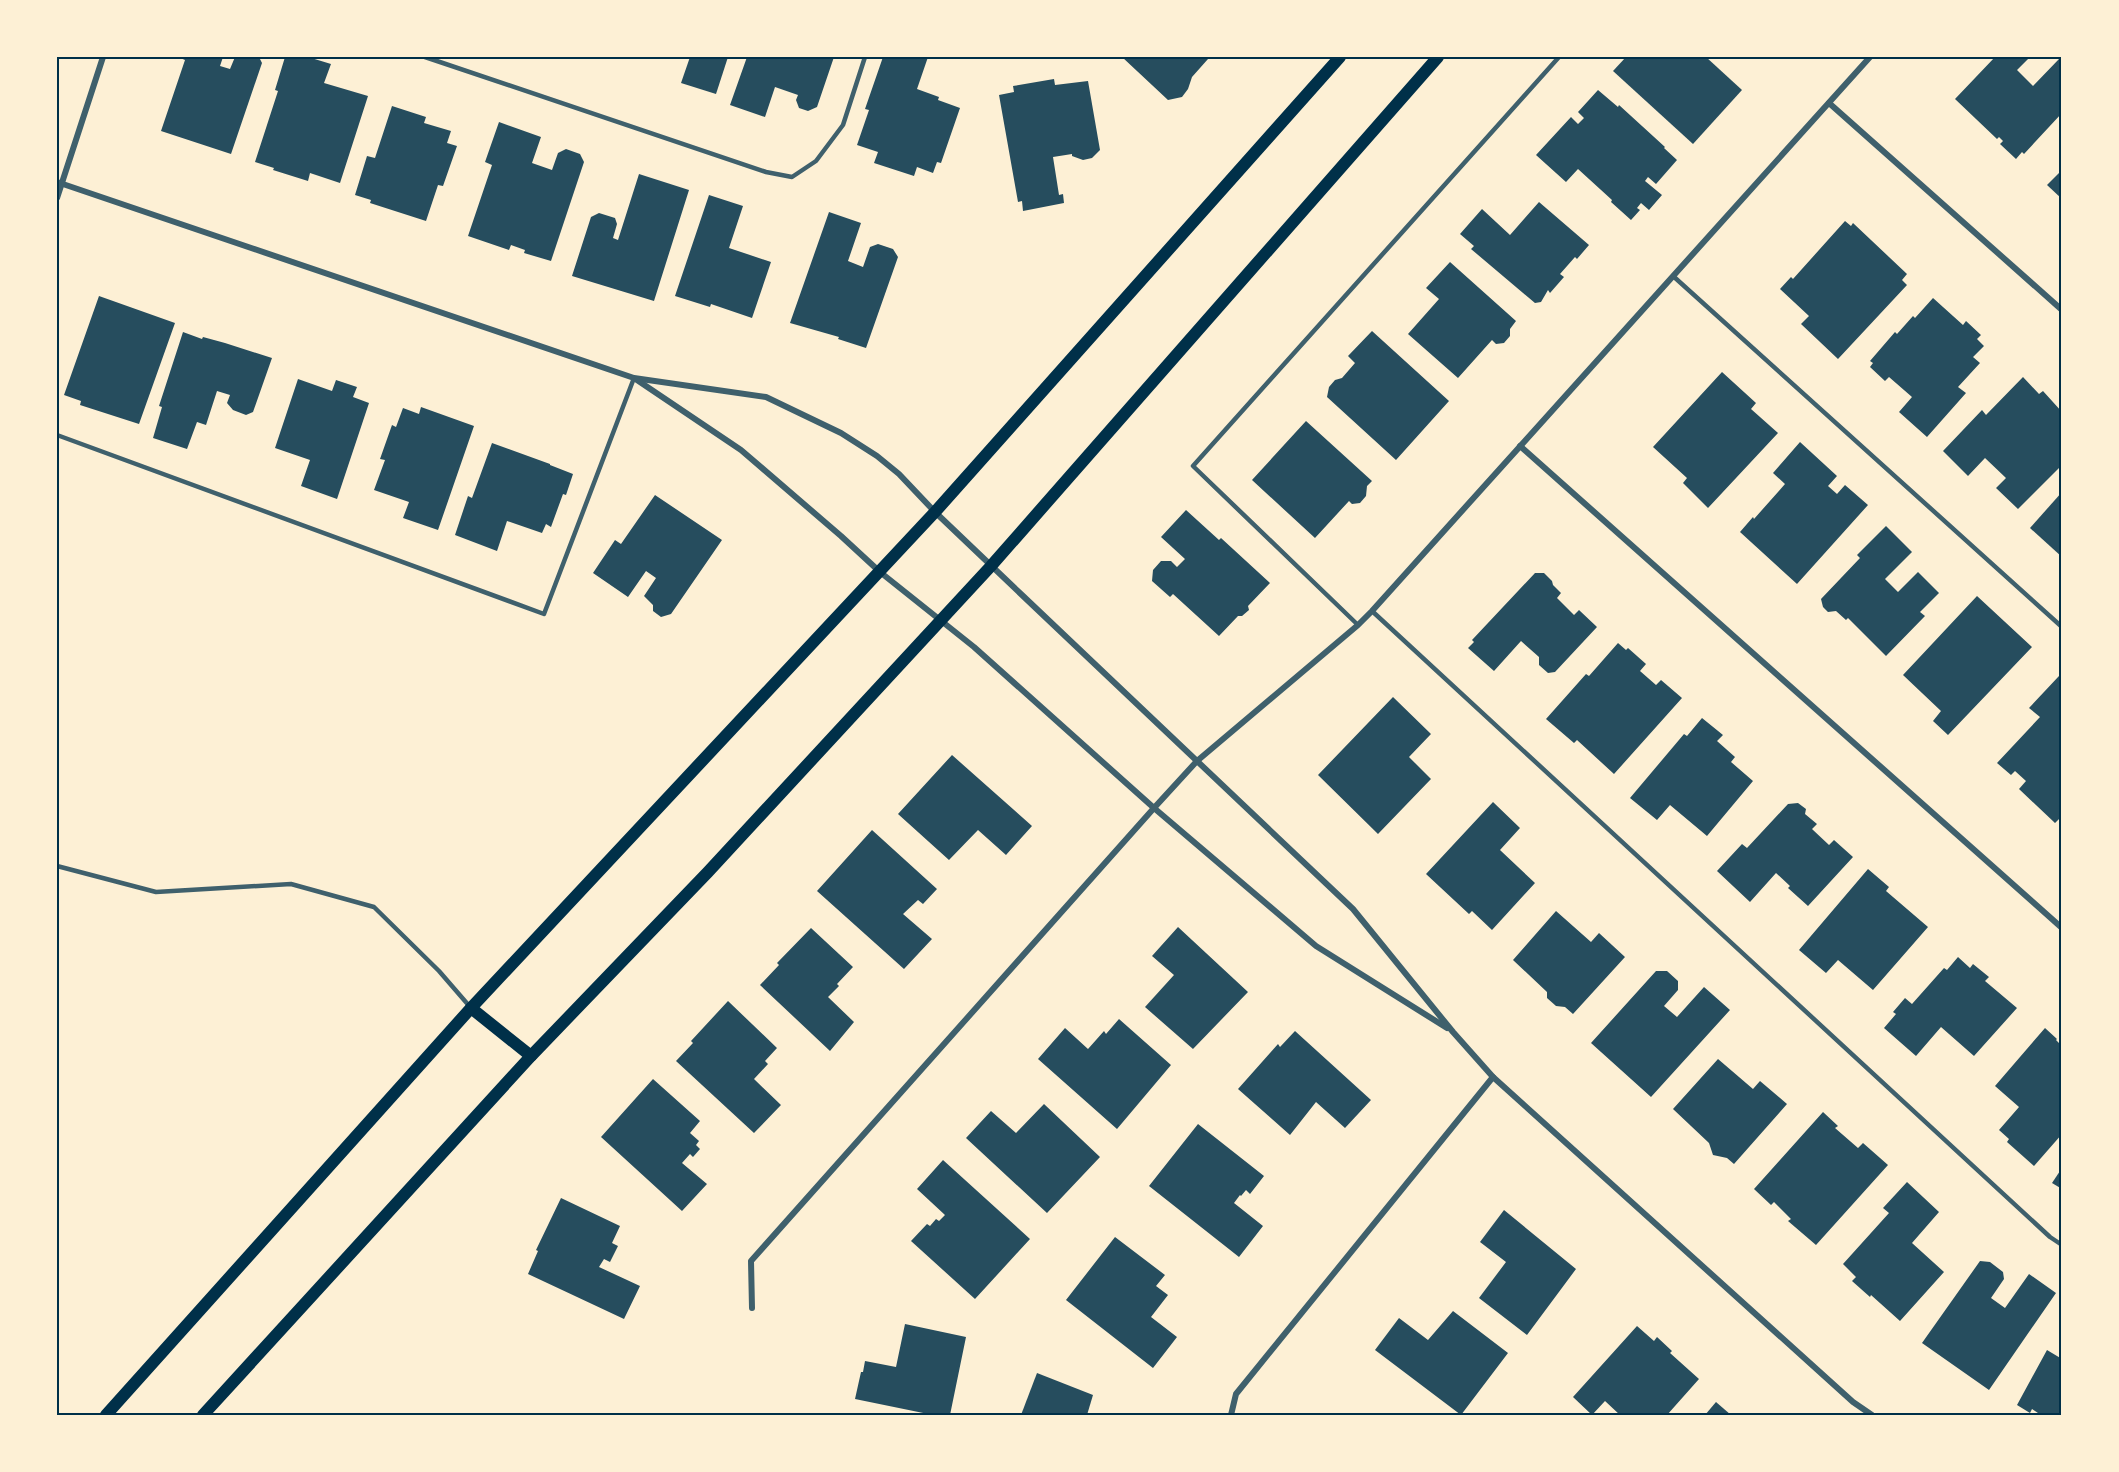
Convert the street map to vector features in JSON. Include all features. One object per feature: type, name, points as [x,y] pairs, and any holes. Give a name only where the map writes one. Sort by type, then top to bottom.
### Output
[{"type":"main road","points":[[106,1415],[471,1008],[935,512],[1340,57]]},
{"type":"main road","points":[[203,1415],[531,1056],[708,872],[991,566],[1438,57]]},
{"type":"main road","points":[[471,1008],[531,1056]]},
{"type":"street","points":[[57,198],[59,183],[103,57]]},
{"type":"street","points":[[752,1308],[751,1261],[1154,808],[1197,761],[1372,611],[1870,57]]},
{"type":"street","points":[[1828,103],[2062,310]]},
{"type":"street","points":[[59,183],[634,378],[766,397],[841,434],[877,456],[1353,909],[1453,1032],[1494,1077],[1853,1402],[1872,1415]]},
{"type":"street","points":[[634,378],[741,450],[880,572],[974,646],[1154,808],[1316,946],[1453,1032]]},
{"type":"street","points":[[1520,446],[2062,928]]},
{"type":"street","points":[[1231,1415],[1236,1394],[1494,1077]]},
{"type":"lane","points":[[425,57],[766,172],[792,177],[816,160],[843,125],[866,57]]},
{"type":"lane","points":[[1358,625],[1192,466],[1559,57]]},
{"type":"lane","points":[[1673,276],[2062,627]]},
{"type":"lane","points":[[57,435],[544,614],[634,378]]},
{"type":"lane","points":[[1372,611],[2032,1221],[2062,1245]]},
{"type":"lane","points":[[57,866],[156,892],[291,884],[374,908],[439,971],[471,1008]]},
{"type":"building","points":[[178,57],[223,57],[220,66],[230,69],[235,57],[259,57],[262,63],[231,154],[161,131],[185,60]]},
{"type":"building","points":[[285,57],[308,57],[331,64],[324,83],[368,96],[340,183],[310,173],[308,181],[255,162],[278,91],[275,90]]},
{"type":"building","points":[[690,57],[728,57],[716,94],[681,83]]},
{"type":"building","points":[[747,57],[834,57],[817,107],[808,111],[799,108],[796,100],[798,95],[775,87],[765,117],[730,105]]},
{"type":"building","points":[[883,57],[928,57],[917,89],[960,108],[941,163],[937,162],[933,173],[917,167],[914,176],[874,163],[878,152],[857,145],[869,110],[865,109]]},
{"type":"building","points":[[1122,57],[1206,57],[1208,59],[1192,77],[1182,97],[1168,100]]},
{"type":"building","points":[[1626,57],[1706,57],[1742,90],[1693,144],[1613,71]]},
{"type":"building","points":[[1995,57],[2029,58],[2017,70],[2033,86],[2059,59],[2062,61],[2062,113],[2024,154],[2022,152],[2016,159],[2000,144],[2003,141],[1999,137],[1997,139],[1955,99]]},
{"type":"building","points":[[1054,79],[1055,85],[1088,81],[1100,150],[1092,158],[1083,160],[1072,154],[1053,157],[1059,195],[1063,194],[1064,203],[1023,211],[1022,201],[1018,202],[999,95],[1014,92],[1013,86]]},
{"type":"building","points":[[1598,90],[1618,107],[1619,105],[1677,160],[1656,184],[1648,177],[1645,181],[1662,195],[1649,210],[1641,203],[1637,208],[1640,210],[1631,220],[1578,169],[1566,182],[1536,155],[1571,117],[1578,124],[1584,118],[1578,112]]},
{"type":"building","points":[[392,106],[426,117],[424,123],[451,131],[447,143],[457,146],[443,186],[438,185],[426,221],[370,203],[371,200],[355,195],[367,156],[375,158]]},
{"type":"building","points":[[499,122],[541,137],[532,163],[552,170],[558,153],[566,149],[580,154],[584,162],[551,261],[524,253],[525,250],[511,245],[509,250],[468,236],[492,165],[485,162]]},
{"type":"building","points":[[2062,170],[2062,199],[2047,185]]},
{"type":"building","points":[[639,174],[689,190],[654,301],[572,276],[591,217],[599,213],[615,218],[617,224],[613,238],[618,240]]},
{"type":"building","points":[[709,195],[743,206],[729,248],[771,262],[752,318],[711,304],[710,307],[675,296]]},
{"type":"building","points":[[1539,202],[1589,245],[1560,274],[1564,277],[1550,293],[1548,290],[1541,302],[1535,303],[1471,249],[1474,246],[1460,234],[1482,209],[1510,235]]},
{"type":"building","points":[[829,212],[861,223],[848,261],[863,267],[870,247],[878,244],[893,249],[898,257],[866,348],[838,339],[839,337],[790,323]]},
{"type":"building","points":[[1845,221],[1851,226],[1853,223],[1907,274],[1902,280],[1907,285],[1838,359],[1801,324],[1809,316],[1780,289],[1791,277],[1793,279]]},
{"type":"building","points":[[1450,262],[1516,321],[1510,329],[1510,336],[1504,343],[1496,344],[1492,340],[1458,378],[1408,334],[1439,299],[1426,288]]},
{"type":"building","points":[[99,296],[175,323],[139,424],[80,405],[81,401],[64,395]]},
{"type":"building","points":[[1933,298],[1963,325],[1966,321],[1981,335],[1977,339],[1984,346],[1973,357],[1980,363],[1958,387],[1966,393],[1927,437],[1899,412],[1912,397],[1889,377],[1885,381],[1870,367],[1873,363],[1870,361],[1895,332],[1897,334],[1913,316],[1915,318]]},
{"type":"building","points":[[1372,331],[1449,401],[1396,460],[1327,397],[1329,387],[1335,380],[1342,378],[1355,363],[1348,356]]},
{"type":"building","points":[[183,332],[272,358],[253,412],[246,415],[233,410],[227,403],[230,395],[217,391],[206,425],[197,422],[187,449],[153,438],[162,407],[159,406]]},
{"type":"building","points":[[1722,372],[1756,403],[1751,409],[1778,433],[1708,508],[1683,483],[1687,478],[1653,447]]},
{"type":"building","points":[[2023,377],[2039,394],[2043,391],[2062,412],[2062,465],[2018,509],[1996,488],[2006,478],[1985,458],[1968,476],[1943,451],[1982,410],[1986,415]]},
{"type":"building","points":[[298,379],[332,391],[336,380],[357,387],[353,397],[369,403],[337,499],[301,486],[310,460],[275,448]]},
{"type":"building","points":[[421,407],[474,426],[438,530],[403,518],[409,502],[374,490],[385,460],[380,459],[392,425],[396,427],[403,408],[419,414]]},
{"type":"building","points":[[1306,421],[1372,481],[1367,486],[1366,496],[1360,503],[1352,504],[1349,501],[1315,538],[1252,480]]},
{"type":"building","points":[[1800,442],[1837,476],[1828,486],[1837,494],[1845,485],[1868,505],[1797,584],[1740,532],[1785,484],[1773,473]]},
{"type":"building","points":[[492,443],[573,474],[551,527],[546,524],[542,533],[507,521],[497,551],[455,535],[468,496],[472,498]]},
{"type":"building","points":[[2062,492],[2062,557],[2030,528]]},
{"type":"building","points":[[655,495],[722,540],[671,614],[661,617],[653,611],[653,605],[644,596],[656,578],[646,571],[628,597],[593,573],[615,540],[621,544]]},
{"type":"building","points":[[1186,510],[1219,540],[1221,538],[1270,583],[1248,606],[1249,610],[1242,616],[1238,616],[1219,636],[1173,594],[1170,597],[1152,581],[1153,570],[1161,561],[1171,561],[1177,567],[1185,559],[1161,537]]},
{"type":"building","points":[[1886,526],[1912,552],[1885,579],[1898,592],[1918,572],[1939,593],[1920,612],[1925,616],[1886,656],[1848,618],[1846,620],[1836,611],[1828,612],[1823,607],[1821,599],[1860,558],[1857,555]]},
{"type":"building","points":[[1535,573],[1544,573],[1552,581],[1561,593],[1557,598],[1574,615],[1579,610],[1597,627],[1555,672],[1548,673],[1539,665],[1539,657],[1521,641],[1494,671],[1468,648],[1474,642],[1472,640]]},
{"type":"building","points":[[1977,596],[2032,647],[1948,735],[1933,721],[1941,711],[1903,675]]},
{"type":"building","points":[[1618,643],[1626,650],[1628,648],[1646,664],[1640,671],[1656,685],[1661,680],[1682,698],[1614,774],[1577,740],[1574,743],[1546,719],[1586,674],[1589,676]]},
{"type":"building","points":[[2059,676],[2062,678],[2062,816],[2055,823],[2019,789],[2026,781],[2015,771],[2011,775],[1997,763],[2040,717],[2029,708]]},
{"type":"building","points":[[1393,697],[1431,734],[1409,757],[1431,779],[1378,834],[1318,775]]},
{"type":"building","points":[[1702,718],[1723,735],[1717,741],[1735,757],[1731,762],[1753,781],[1707,836],[1670,805],[1657,820],[1630,798],[1684,734],[1687,736]]},
{"type":"building","points":[[952,755],[1032,826],[1006,855],[978,830],[949,860],[898,814]]},
{"type":"building","points":[[1493,802],[1520,828],[1500,850],[1535,883],[1492,930],[1472,911],[1469,914],[1426,874]]},
{"type":"building","points":[[1798,803],[1806,809],[1805,814],[1817,824],[1812,829],[1829,845],[1834,840],[1853,857],[1808,906],[1788,888],[1790,886],[1776,873],[1750,902],[1717,871],[1742,844],[1747,848],[1788,804]]},
{"type":"building","points":[[872,830],[937,889],[923,904],[918,900],[903,914],[932,939],[904,969],[817,891]]},
{"type":"building","points":[[1868,869],[1889,887],[1886,891],[1928,927],[1873,990],[1838,960],[1826,973],[1799,950]]},
{"type":"building","points":[[1556,911],[1591,942],[1599,933],[1625,957],[1573,1014],[1565,1007],[1556,1006],[1547,998],[1547,992],[1513,960]]},
{"type":"building","points":[[1178,927],[1248,992],[1193,1049],[1145,1007],[1174,975],[1152,956]]},
{"type":"building","points":[[811,928],[853,967],[828,997],[854,1022],[830,1051],[760,985],[779,965],[777,963]]},
{"type":"building","points":[[1958,957],[1970,968],[1973,964],[1989,977],[1985,981],[2017,1008],[1974,1056],[1941,1027],[1916,1056],[1884,1028],[1896,1014],[1893,1012],[1905,998],[1912,1004],[1944,968],[1947,970]]},
{"type":"building","points":[[1656,971],[1667,971],[1678,981],[1678,990],[1664,1006],[1677,1017],[1704,987],[1730,1010],[1651,1097],[1591,1043]]},
{"type":"building","points":[[728,1001],[777,1048],[765,1061],[768,1064],[754,1079],[781,1105],[754,1133],[676,1061]]},
{"type":"building","points":[[1119,1019],[1171,1065],[1117,1129],[1038,1059],[1065,1028],[1088,1049],[1104,1031],[1106,1034]]},
{"type":"building","points":[[2045,1028],[2062,1046],[2062,1134],[2034,1166],[2007,1142],[2009,1139],[1999,1130],[2019,1107],[1995,1086]]},
{"type":"building","points":[[1295,1031],[1371,1100],[1345,1128],[1316,1102],[1290,1135],[1238,1089],[1278,1044],[1280,1047]]},
{"type":"building","points":[[1718,1059],[1753,1089],[1760,1081],[1787,1104],[1734,1164],[1727,1158],[1713,1155],[1709,1143],[1673,1109]]},
{"type":"building","points":[[653,1079],[700,1121],[690,1133],[699,1141],[696,1145],[700,1149],[693,1157],[690,1154],[682,1163],[707,1184],[682,1211],[601,1137]]},
{"type":"building","points":[[1044,1104],[1100,1157],[1047,1213],[966,1138],[991,1111],[1016,1133]]},
{"type":"building","points":[[1823,1112],[1838,1126],[1835,1128],[1858,1148],[1863,1143],[1888,1165],[1816,1245],[1788,1221],[1791,1219],[1774,1202],[1771,1205],[1754,1189]]},
{"type":"building","points":[[1198,1124],[1264,1176],[1250,1194],[1246,1190],[1234,1203],[1263,1226],[1239,1257],[1149,1186]]},
{"type":"building","points":[[943,1160],[1030,1239],[975,1299],[911,1241],[927,1224],[930,1226],[936,1219],[939,1221],[945,1215],[917,1189]]},
{"type":"building","points":[[2062,1168],[2062,1189],[2052,1183]]},
{"type":"building","points":[[1907,1182],[1939,1212],[1912,1243],[1944,1272],[1900,1321],[1852,1281],[1856,1277],[1843,1264],[1889,1213],[1883,1208]]},
{"type":"building","points":[[561,1198],[620,1226],[612,1243],[618,1246],[610,1262],[604,1259],[599,1267],[640,1286],[624,1319],[528,1274],[538,1251],[536,1250]]},
{"type":"building","points":[[1504,1210],[1576,1269],[1527,1335],[1479,1298],[1506,1262],[1480,1242]]},
{"type":"building","points":[[1115,1237],[1165,1275],[1156,1286],[1168,1295],[1151,1317],[1177,1337],[1153,1368],[1066,1300]]},
{"type":"building","points":[[1980,1261],[1990,1262],[2003,1272],[2004,1279],[1991,1298],[2005,1308],[2029,1274],[2056,1293],[1989,1390],[1922,1343]]},
{"type":"building","points":[[1453,1311],[1508,1353],[1461,1415],[1375,1350],[1399,1318],[1428,1340]]},
{"type":"building","points":[[905,1324],[966,1337],[950,1415],[933,1415],[855,1399],[865,1361],[896,1367]]},
{"type":"building","points":[[1637,1326],[1654,1341],[1657,1337],[1672,1351],[1670,1353],[1699,1379],[1667,1415],[1620,1415],[1605,1401],[1592,1415],[1573,1397]]},
{"type":"building","points":[[2047,1350],[2062,1359],[2062,1415],[2041,1415],[2032,1409],[2030,1413],[2017,1405]]},
{"type":"building","points":[[1037,1373],[1093,1395],[1087,1415],[1021,1415]]},
{"type":"building","points":[[1716,1402],[1731,1415],[1705,1415]]}]
